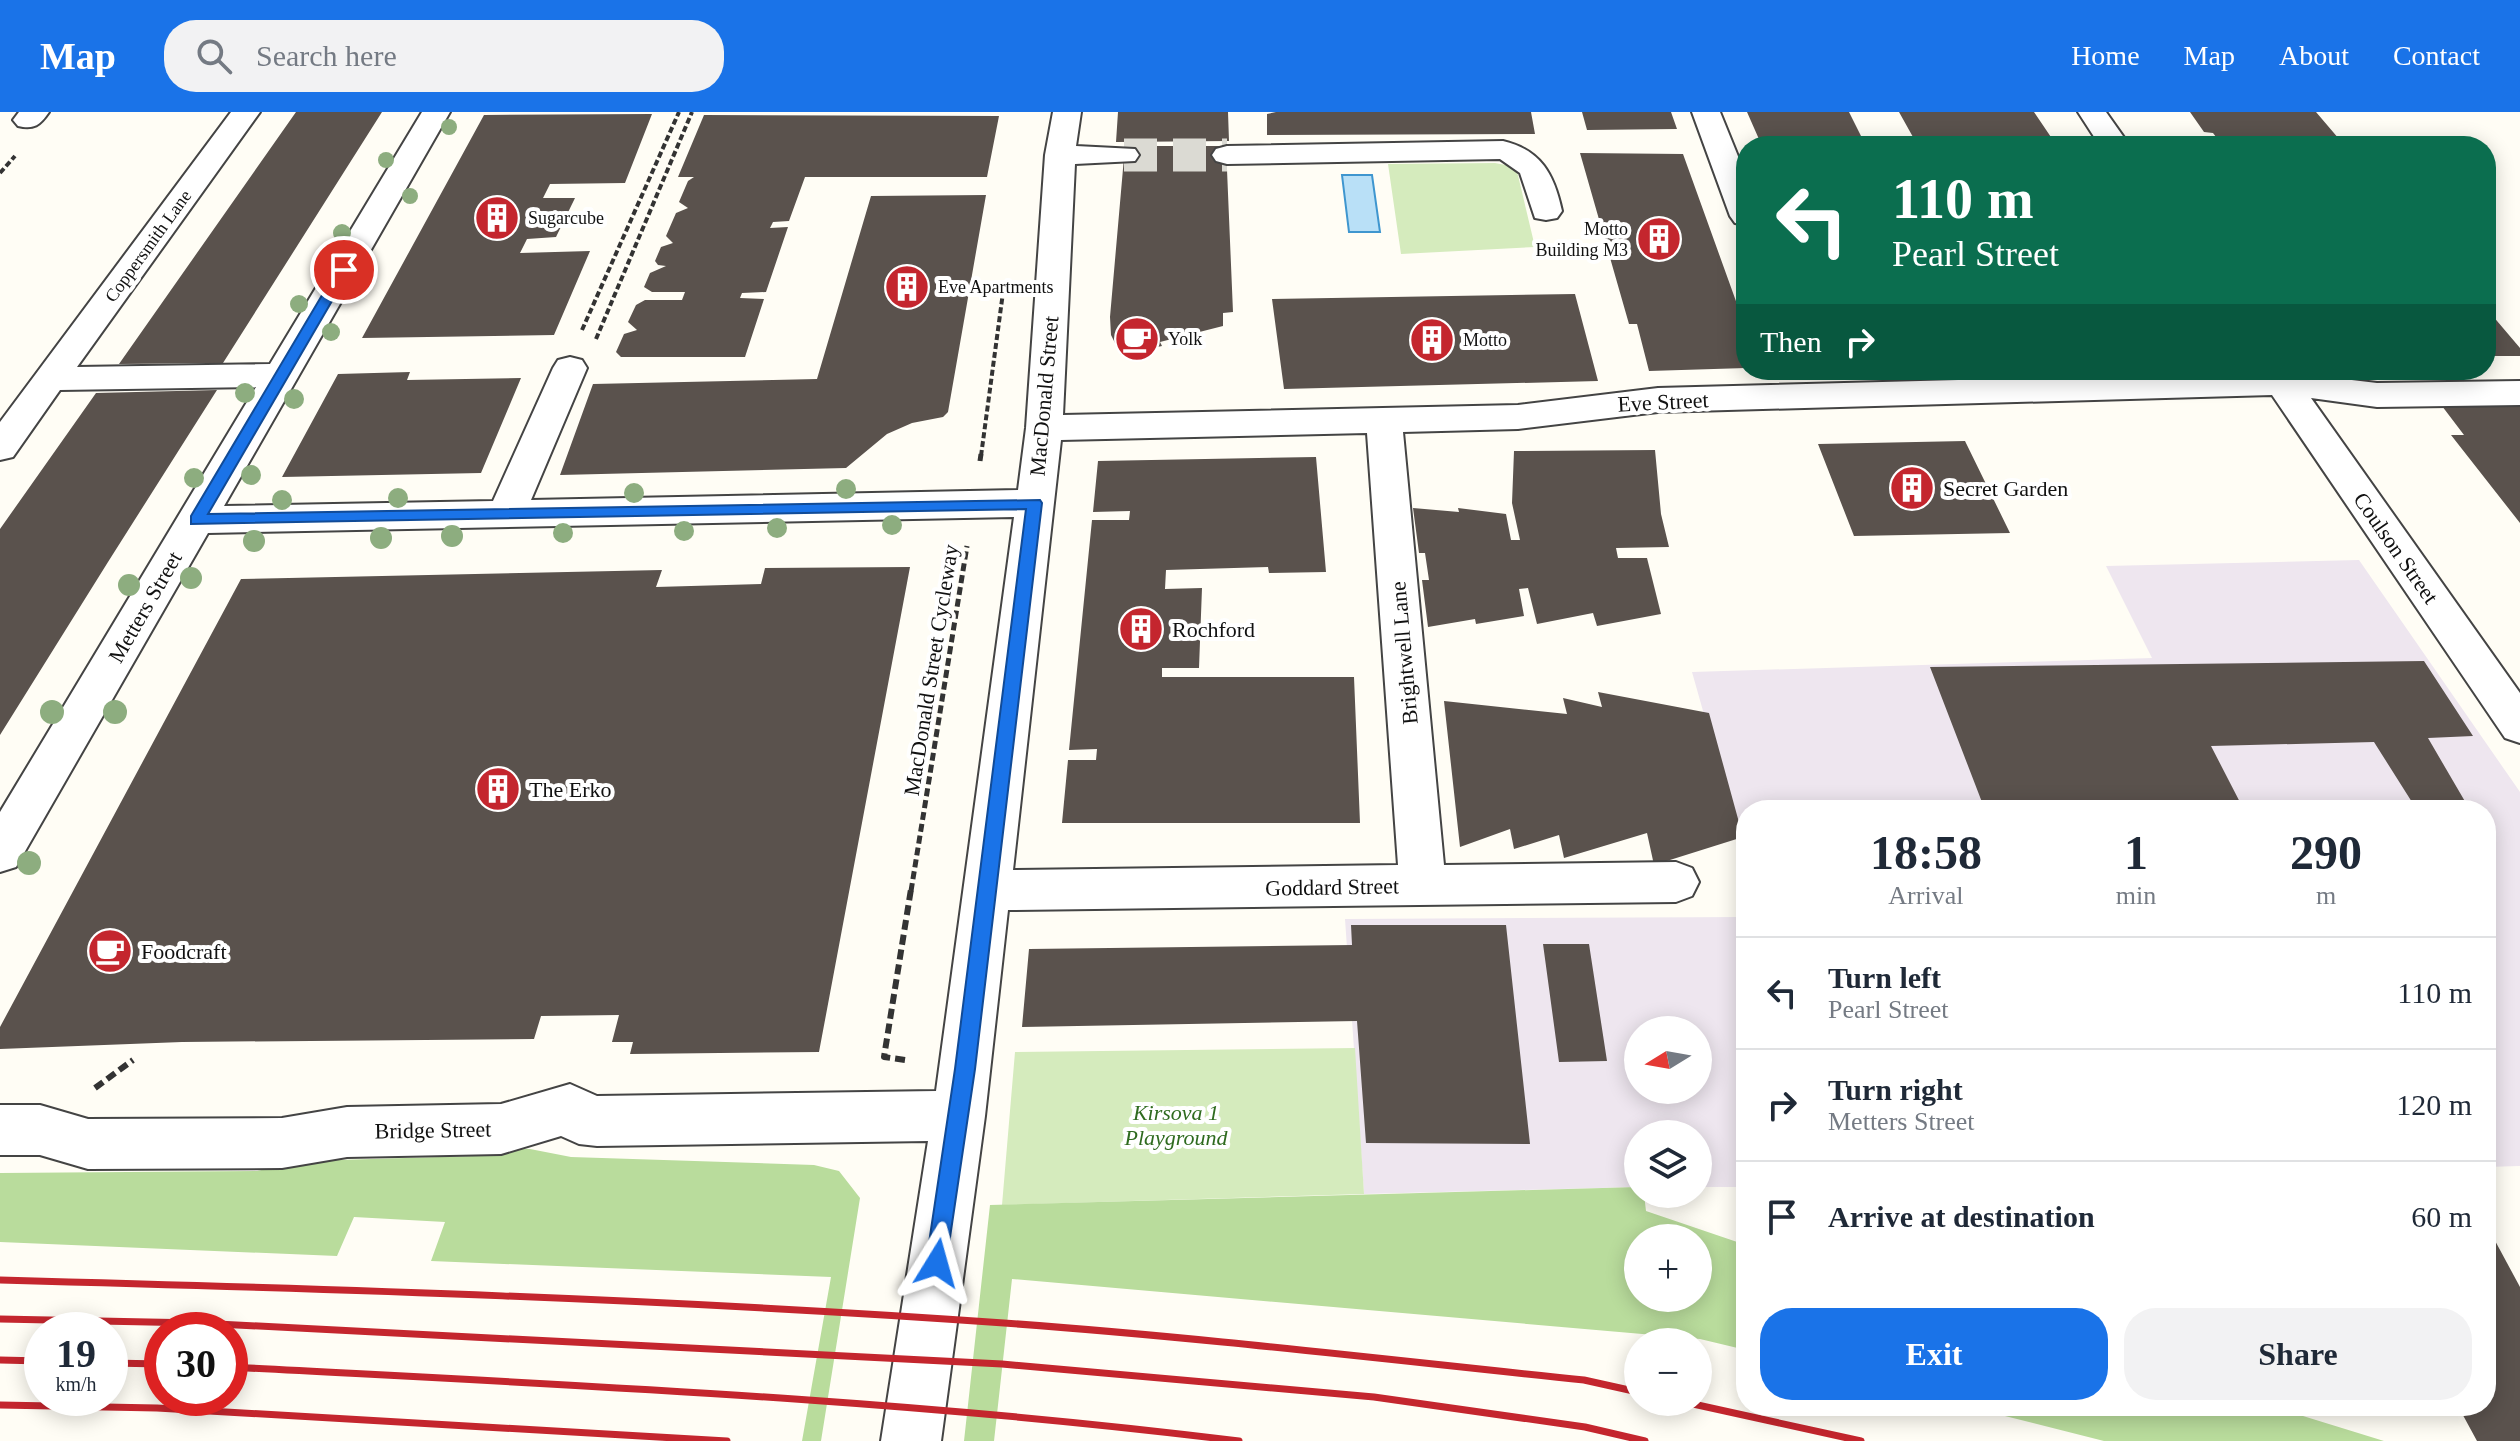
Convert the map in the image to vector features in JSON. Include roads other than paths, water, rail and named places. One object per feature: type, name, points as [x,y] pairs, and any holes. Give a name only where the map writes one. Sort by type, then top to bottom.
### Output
[{"type":"street","name":"Coppersmith Lane","points":[[0,448],[246,112]]},
{"type":"street","name":"Metters Street","points":[[0,853],[436,112]]},
{"type":"street","name":"MacDonald Street","points":[[911,1441],[962,1092],[1044,428],[1060,155],[1067,112]]},
{"type":"street","points":[[1706,112],[1736,190]]},
{"type":"street","points":[[2092,112],[2108,136]]},
{"type":"street","points":[[1227,155],[1503,150],[1517,154],[1537,172],[1546,211]]},
{"type":"street","points":[[1060,155],[1124,155]]},
{"type":"street","points":[[505,515],[570,368]]},
{"type":"street","points":[[50,379],[282,375]]},
{"type":"street","name":"Eve Street","points":[[1044,428],[1518,417],[1810,383],[2044,380]]},
{"type":"street","name":"Coulson Street","points":[[2279,380],[2520,726]]},
{"type":"street","name":"Eve Street","points":[[2294,380],[2377,395],[2520,393]]},
{"type":"street","name":"Brightwell Lane","points":[[1384,420],[1423,886]]},
{"type":"street","points":[[196,520],[1035,503]]},
{"type":"street","name":"Goddard Street","points":[[988,890],[1676,882]]},
{"type":"street","name":"Bridge Street","points":[[0,1130],[40,1130],[88,1144],[282,1143],[347,1132],[501,1129],[570,1109],[579,1119],[597,1121],[962,1092]]},
{"type":"water","points":[[1342,175],[1372,175],[1380,232],[1349,232]]},
{"type":"tunnel","points":[[1124,155],[1227,155]]},
{"type":"railway","points":[[0,1280],[628,1301],[1004,1323],[1222,1342],[1584,1380],[1624,1389]]},
{"type":"railway","points":[[0,1319],[198,1323],[1002,1364],[1374,1397],[1585,1427],[1645,1441]]},
{"type":"railway","points":[[0,1360],[24,1361]]},
{"type":"railway","points":[[128,1363],[144,1364]]},
{"type":"railway","points":[[248,1368],[861,1404],[1113,1426],[1239,1441]]},
{"type":"railway","points":[[0,1405],[157,1408],[727,1441]]},
{"type":"railway","points":[[1712,1408],[1736,1413]]},
{"type":"railway","points":[[1748,1416],[1861,1441]]},
{"type":"place","name":"Sugarcube","points":[[497,218]]},
{"type":"place","name":"Motto Building M3","points":[[1659,239]]},
{"type":"place","name":"Eve Apartments","points":[[907,287]]},
{"type":"place","name":"Yolk","points":[[1137,339]]},
{"type":"place","name":"Motto","points":[[1432,340]]},
{"type":"place","name":"Secret Garden","points":[[1912,488]]},
{"type":"place","name":"Rochford","points":[[1141,629]]},
{"type":"place","name":"The Erko","points":[[498,789]]},
{"type":"place","name":"Foodcraft","points":[[110,951]]},
{"type":"park label","name":"Kirsova 1 Playground","points":[[1176,1124]]}]
